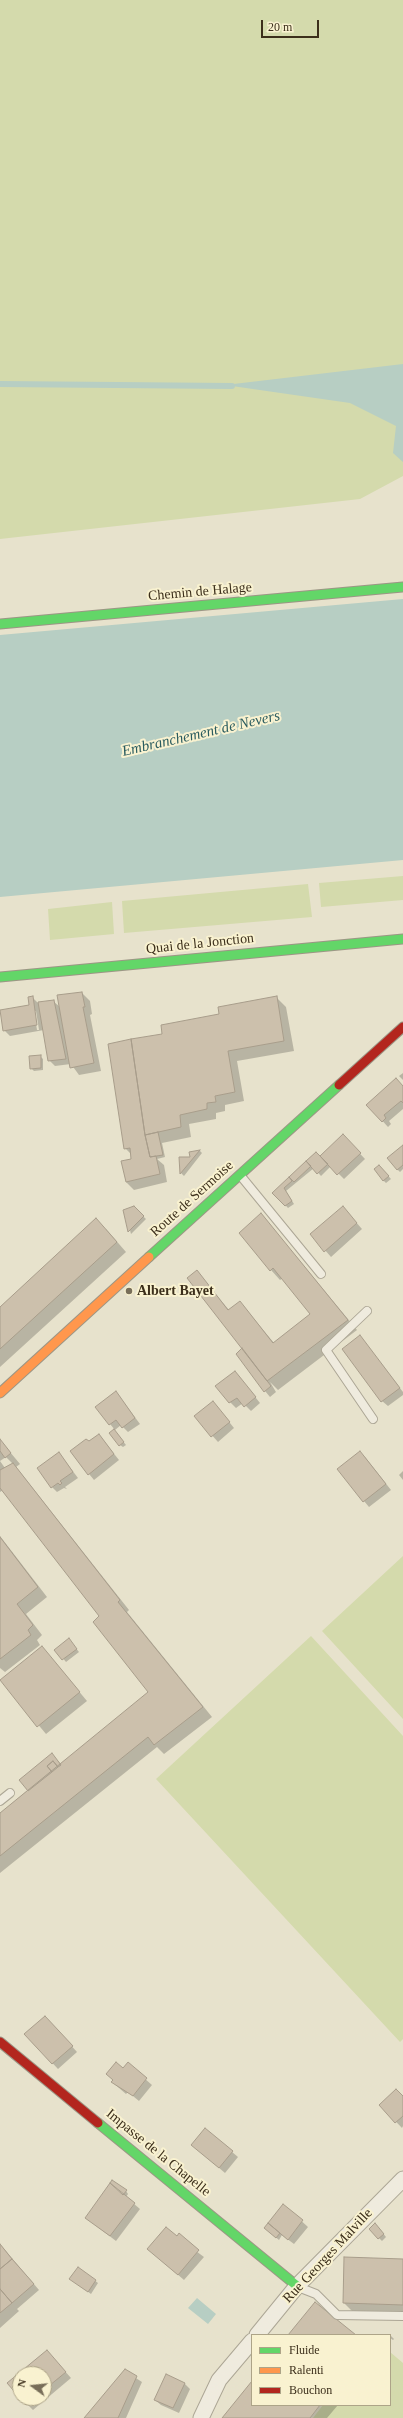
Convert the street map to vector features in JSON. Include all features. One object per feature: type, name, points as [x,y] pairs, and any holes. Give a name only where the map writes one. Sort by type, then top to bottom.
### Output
[{"type":"street","name":"Chemin de Halage","points":[[0,624],[403,587]]},
{"type":"street","name":"Quai de la Jonction","points":[[0,977],[403,939]]},
{"type":"street","name":"Route de Sermoise","points":[[0,1393],[403,1027]]},
{"type":"street","name":"Impasse de la Chapelle","points":[[0,2042],[298,2286]]},
{"type":"street","name":"Rue Georges Malville","points":[[258,2334],[298,2286],[403,2179]]},
{"type":"street","points":[[201,2418],[219,2380],[251,2342]]},
{"type":"lane","points":[[239,1175],[321,1274]]},
{"type":"lane","points":[[366,1311],[326,1350],[373,1419]]},
{"type":"lane","points":[[0,1801],[10,1793]]},
{"type":"lane","points":[[298,2286],[316,2294],[337,2315],[403,2316]]},
{"type":"green space","points":[[0,0],[403,0],[403,476],[360,499],[0,539]]},
{"type":"green space","points":[[403,876],[403,900],[321,907],[319,883]]},
{"type":"green space","points":[[308,884],[312,917],[124,933],[122,901]]},
{"type":"green space","points":[[112,902],[114,934],[50,940],[48,909]]},
{"type":"green space","points":[[403,1556],[403,1719],[322,1631]]},
{"type":"green space","points":[[311,1636],[403,1736],[403,2039],[400,2042],[156,1779]]},
{"type":"green space","points":[[391,2353],[403,2363],[403,2418],[313,2418],[322,2406],[391,2406]]},
{"type":"water","points":[[403,364],[403,462],[393,453],[396,426],[350,403],[225,385]]},
{"type":"water","name":"Embranchement de Nevers","points":[[403,599],[403,860],[0,897],[0,635]]},
{"type":"water","points":[[197,2298],[216,2314],[208,2324],[188,2308]]},
{"type":"building","points":[[82,992],[85,1007],[83,1007],[94,1063],[70,1068],[57,995]]},
{"type":"building","points":[[33,996],[37,1025],[3,1031],[0,1010],[29,1005],[28,997]]},
{"type":"building","points":[[277,996],[284,1041],[228,1051],[235,1092],[215,1096],[216,1102],[207,1103],[207,1109],[180,1115],[181,1127],[145,1135],[131,1039],[162,1034],[161,1025],[219,1014],[218,1007]]},
{"type":"building","points":[[54,1000],[66,1059],[48,1061],[38,1002]]},
{"type":"building","points":[[131,1039],[145,1135],[150,1157],[156,1156],[160,1174],[126,1182],[121,1161],[131,1159],[130,1148],[124,1149],[108,1044]]},
{"type":"building","points":[[41,1055],[41,1068],[30,1069],[29,1056]]},
{"type":"building","points":[[396,1078],[403,1086],[403,1103],[401,1101],[384,1115],[386,1118],[382,1122],[366,1105]]},
{"type":"building","points":[[158,1132],[163,1155],[150,1157],[145,1135]]},
{"type":"building","points":[[343,1134],[361,1153],[337,1175],[320,1156]]},
{"type":"building","points":[[403,1145],[403,1165],[397,1170],[387,1158]]},
{"type":"building","points":[[200,1150],[180,1174],[179,1157],[190,1157],[189,1152]]},
{"type":"building","points":[[316,1152],[328,1164],[317,1174],[306,1161]]},
{"type":"building","points":[[306,1161],[311,1166],[294,1182],[289,1177]]},
{"type":"building","points":[[379,1165],[389,1176],[383,1181],[374,1169]]},
{"type":"building","points":[[289,1177],[292,1181],[284,1188],[292,1201],[285,1206],[272,1193]]},
{"type":"building","points":[[134,1206],[144,1216],[128,1232],[123,1210]]},
{"type":"building","points":[[343,1206],[357,1223],[324,1252],[310,1234]]},
{"type":"building","points":[[261,1213],[348,1320],[267,1381],[187,1278],[197,1270],[228,1310],[240,1301],[273,1343],[310,1314],[273,1268],[270,1271],[239,1233]]},
{"type":"building","points":[[96,1218],[117,1242],[0,1349],[0,1307]]},
{"type":"building","points":[[360,1335],[400,1388],[381,1402],[342,1349]]},
{"type":"building","points":[[242,1348],[271,1386],[264,1392],[236,1354]]},
{"type":"building","points":[[235,1371],[256,1397],[244,1407],[237,1398],[229,1403],[215,1386]]},
{"type":"building","points":[[116,1391],[135,1418],[122,1428],[116,1420],[109,1425],[95,1407]]},
{"type":"building","points":[[213,1401],[230,1422],[211,1437],[194,1416]]},
{"type":"building","points":[[114,1429],[124,1442],[119,1446],[109,1433]]},
{"type":"building","points":[[99,1434],[114,1454],[88,1475],[70,1451],[86,1439],[89,1441]]},
{"type":"building","points":[[0,1439],[11,1453],[5,1458],[0,1451]]},
{"type":"building","points":[[360,1451],[386,1484],[363,1502],[337,1469]]},
{"type":"building","points":[[59,1452],[73,1472],[60,1481],[62,1483],[60,1485],[58,1483],[51,1488],[37,1468]]},
{"type":"building","points":[[13,1463],[120,1600],[118,1602],[203,1707],[154,1745],[148,1737],[0,1856],[0,1813],[148,1692],[93,1622],[99,1616],[0,1488],[0,1470]]},
{"type":"building","points":[[0,1537],[38,1587],[17,1604],[33,1625],[28,1630],[31,1635],[0,1659]]},
{"type":"building","points":[[69,1638],[77,1649],[62,1660],[54,1650]]},
{"type":"building","points":[[42,1646],[80,1692],[37,1727],[0,1680]]},
{"type":"building","points":[[52,1753],[61,1765],[58,1767],[53,1761],[47,1766],[52,1772],[28,1791],[19,1780]]},
{"type":"building","points":[[53,1761],[58,1767],[52,1772],[47,1766]]},
{"type":"building","points":[[45,2016],[73,2046],[52,2064],[24,2034]]},
{"type":"building","points":[[116,2062],[123,2068],[128,2062],[147,2078],[133,2096],[111,2082],[113,2080],[106,2074]]},
{"type":"building","points":[[396,2089],[403,2096],[403,2116],[395,2123],[379,2105]]},
{"type":"building","points":[[205,2128],[233,2151],[219,2168],[191,2145]]},
{"type":"building","points":[[112,2180],[127,2190],[123,2195],[110,2183]]},
{"type":"building","points":[[110,2183],[135,2203],[110,2236],[85,2218]]},
{"type":"building","points":[[283,2204],[303,2220],[288,2240],[268,2223]]},
{"type":"building","points":[[268,2223],[280,2233],[276,2238],[264,2228]]},
{"type":"building","points":[[375,2223],[384,2234],[378,2239],[369,2229]]},
{"type":"building","points":[[166,2227],[177,2236],[179,2233],[199,2250],[178,2275],[147,2249]]},
{"type":"building","points":[[0,2244],[12,2259],[0,2269]]},
{"type":"building","points":[[344,2257],[403,2259],[403,2305],[343,2303]]},
{"type":"building","points":[[12,2259],[34,2284],[12,2303],[0,2289],[0,2269]]},
{"type":"building","points":[[78,2267],[96,2280],[88,2292],[69,2279]]},
{"type":"building","points":[[0,2289],[12,2303],[0,2313]]},
{"type":"building","points":[[315,2302],[355,2334],[289,2334]]},
{"type":"building","points":[[47,2350],[66,2372],[52,2383],[52,2366],[28,2366]]},
{"type":"building","points":[[125,2369],[137,2376],[118,2418],[84,2418]]},
{"type":"building","points":[[166,2374],[185,2383],[173,2408],[154,2400]]},
{"type":"building","points":[[12,2379],[12,2389],[7,2383]]},
{"type":"building","points":[[251,2382],[251,2406],[319,2406],[310,2418],[222,2418]]},
{"type":"waterway","points":[[0,384],[232,386]]},
{"type":"traffic: fast","points":[[0,624],[403,587]]},
{"type":"traffic: fast","points":[[0,977],[403,939]]},
{"type":"traffic: fast","points":[[149,1257],[339,1085]]},
{"type":"traffic: fast","points":[[98,2123],[297,2286]]},
{"type":"traffic: slow","points":[[0,1393],[149,1257]]},
{"type":"traffic: jam","points":[[339,1085],[403,1027]]},
{"type":"traffic: jam","points":[[0,2042],[98,2123]]},
{"type":"place","name":"Albert Bayet","points":[[129,1291]]}]
